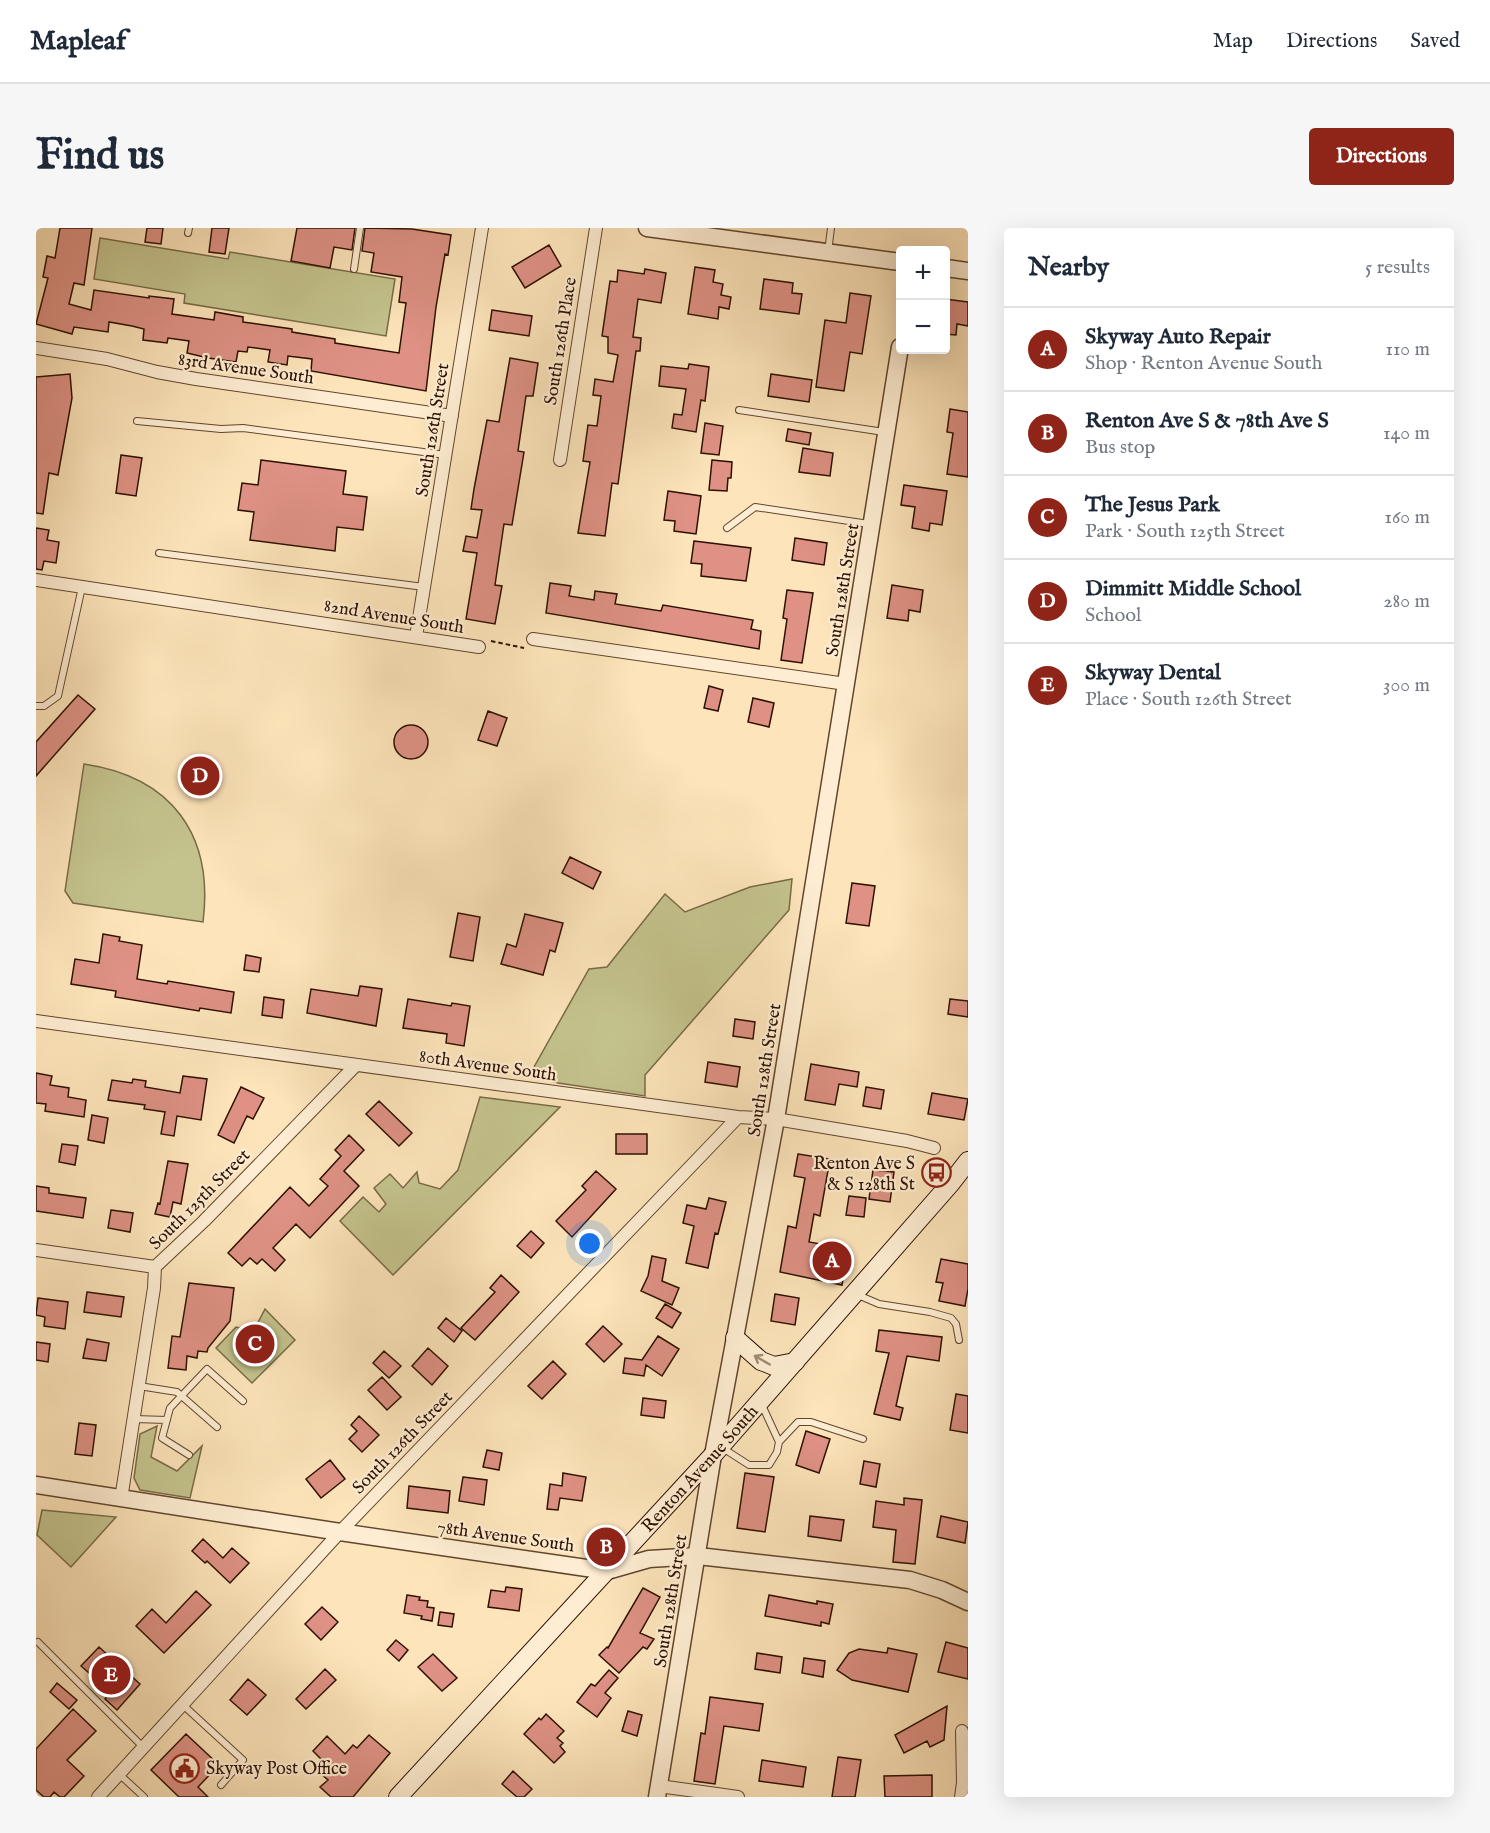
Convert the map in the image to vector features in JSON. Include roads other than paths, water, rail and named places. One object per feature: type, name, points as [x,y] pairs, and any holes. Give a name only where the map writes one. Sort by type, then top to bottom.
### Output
[{"type":"main road","name":"Renton Avenue South","points":[[398,1797],[717,1451],[968,1161]]},
{"type":"main road","points":[[735,1338],[761,1361],[774,1366],[795,1362]]},
{"type":"street","name":"South 126th Street","points":[[416,637],[482,228]]},
{"type":"street","name":"South 126th Place","points":[[560,460],[596,228]]},
{"type":"street","points":[[647,228],[896,261]]},
{"type":"street","points":[[950,269],[968,271]]},
{"type":"street","name":"83rd Avenue South","points":[[36,348],[107,359],[196,379],[452,416]]},
{"type":"street","name":"South 128th Street","points":[[658,1791],[735,1338],[776,1119],[899,354]]},
{"type":"street","name":"82nd Avenue South","points":[[36,580],[479,647]]},
{"type":"street","points":[[533,639],[846,684]]},
{"type":"street","name":"80th Avenue South","points":[[36,1021],[738,1117],[776,1119],[907,1141],[934,1148]]},
{"type":"street","name":"South 125th Street","points":[[121,1499],[154,1288],[155,1267],[204,1221],[356,1066]]},
{"type":"street","name":"South 126th Street","points":[[98,1797],[340,1532],[738,1117]]},
{"type":"street","points":[[36,1250],[155,1267]]},
{"type":"street","name":"78th Avenue South","points":[[36,1485],[607,1570],[649,1559],[698,1556],[910,1580],[942,1590],[968,1602]]},
{"type":"street","points":[[961,1797],[962,1731]]},
{"type":"street","points":[[658,1791],[738,1797]]},
{"type":"lane","points":[[354,269],[360,228]]},
{"type":"lane","points":[[828,252],[831,228]]},
{"type":"lane","points":[[739,410],[887,432]]},
{"type":"lane","points":[[137,421],[221,429],[243,428],[446,454]]},
{"type":"lane","points":[[727,528],[755,507],[873,524]]},
{"type":"lane","points":[[159,553],[424,587]]},
{"type":"lane","points":[[36,706],[44,705],[58,696],[82,587]]},
{"type":"lane","points":[[854,1294],[879,1304],[930,1312],[951,1318],[956,1324],[958,1340]]},
{"type":"lane","points":[[189,1455],[162,1438],[170,1408],[207,1369],[243,1401]]},
{"type":"lane","points":[[139,1386],[177,1392],[217,1427]]},
{"type":"lane","points":[[760,1401],[779,1442]]},
{"type":"lane","points":[[134,1419],[167,1420]]},
{"type":"lane","points":[[717,1451],[749,1465],[769,1465],[777,1452],[779,1442],[798,1422],[811,1422],[863,1439]]},
{"type":"lane","points":[[38,1642],[143,1747]]},
{"type":"lane","points":[[182,1705],[243,1760],[221,1785]]},
{"type":"lane","points":[[119,1774],[144,1797]]},
{"type":"place","name":"Dimmitt Middle School","points":[[200,776]]},
{"type":"place","name":"Renton Ave S & S 128th St","points":[[936,1173]]},
{"type":"place","name":"Skyway Auto Repair","points":[[832,1261]]},
{"type":"place","name":"The Jesus Park","points":[[255,1344]]},
{"type":"place","name":"Renton Ave S & 78th Ave S","points":[[606,1547]]},
{"type":"place","name":"Skyway Dental","points":[[111,1675]]},
{"type":"place","name":"Skyway Post Office","points":[[185,1768]]}]
